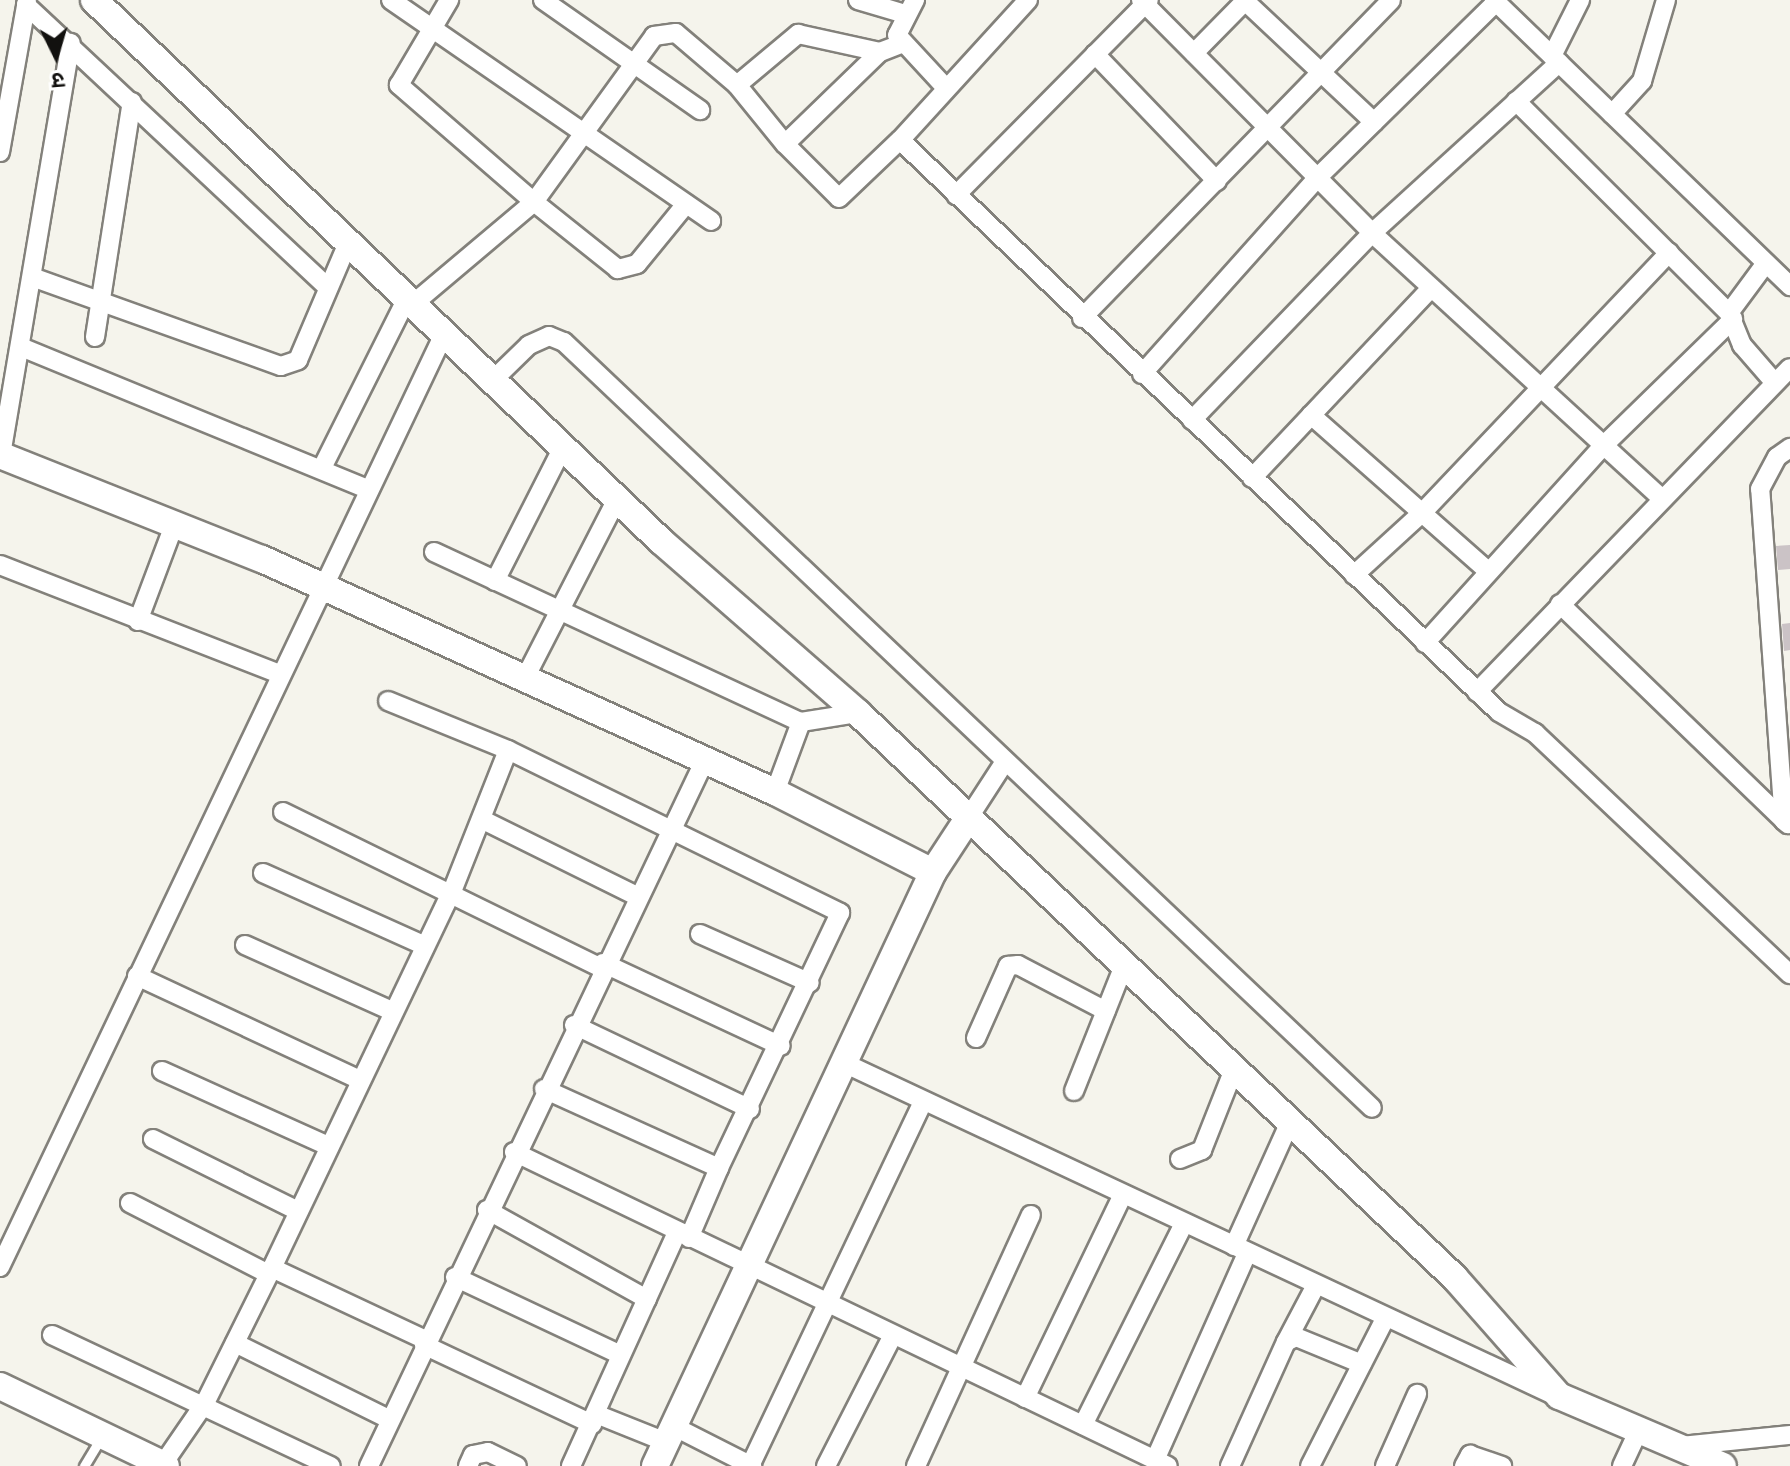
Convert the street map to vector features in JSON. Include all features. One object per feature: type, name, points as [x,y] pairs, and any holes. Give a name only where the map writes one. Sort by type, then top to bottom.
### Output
[{"type":"street","points":[[94,0],[617,499],[858,713],[1123,968],[1455,1278],[1559,1396]]},
{"type":"street","points":[[391,0],[429,32],[711,221]]},
{"type":"street","points":[[449,0],[401,75],[405,96],[618,269],[637,264],[686,204]]},
{"type":"street","points":[[543,0],[700,110]]},
{"type":"street","points":[[858,0],[908,6],[901,44]]},
{"type":"street","points":[[323,466],[410,301],[534,202],[654,36],[667,31],[737,85],[785,144],[839,198],[900,140],[1028,0]]},
{"type":"street","points":[[1194,53],[1246,0],[1374,122]]},
{"type":"street","points":[[1082,318],[1324,74],[1391,0]]},
{"type":"street","points":[[1192,420],[1372,233],[1516,101],[1556,59],[1580,0]]},
{"type":"street","points":[[1612,114],[1642,81],[1666,0]]},
{"type":"street","points":[[956,195],[1145,1],[1372,233],[1661,498]]},
{"type":"street","points":[[1142,374],[1317,178],[1495,1],[1790,286]]},
{"type":"street","points":[[27,3],[326,286]]},
{"type":"street","points":[[0,152],[27,3]]},
{"type":"street","points":[[737,85],[798,34],[880,52]]},
{"type":"street","points":[[71,43],[0,455],[322,586],[775,792],[933,872]]},
{"type":"street","points":[[901,44],[946,88]]},
{"type":"street","points":[[785,144],[880,52],[901,44]]},
{"type":"street","points":[[1095,54],[1217,181]]},
{"type":"street","points":[[1516,101],[1731,316],[1742,345],[1775,383]]},
{"type":"street","points":[[95,337],[96,301],[132,102]]},
{"type":"street","points":[[900,140],[1082,318],[1477,692],[1535,733],[1790,974]]},
{"type":"street","points":[[32,277],[281,366],[298,360],[326,286],[348,243]]},
{"type":"street","points":[[1354,575],[1422,513],[1669,253]]},
{"type":"street","points":[[1425,643],[1603,446],[1731,316],[1766,263]]},
{"type":"street","points":[[1252,478],[1431,288]]},
{"type":"street","points":[[0,1267],[277,673],[444,334]]},
{"type":"street","points":[[493,380],[529,345],[549,336],[564,342],[1004,763],[1372,1108]]},
{"type":"street","points":[[21,347],[323,466],[369,490]]},
{"type":"street","points":[[1477,692],[1661,498],[1790,368]]},
{"type":"street","points":[[1311,415],[1489,572]]},
{"type":"street","points":[[495,581],[563,447]]},
{"type":"street","points":[[1787,823],[1760,489],[1777,457],[1790,448]]},
{"type":"street","points":[[524,680],[617,499]]},
{"type":"street","points":[[138,621],[174,525]]},
{"type":"street","points":[[434,552],[801,722],[858,713]]},
{"type":"street","points":[[0,565],[277,673]]},
{"type":"street","points":[[1560,604],[1787,823]]},
{"type":"street","points":[[388,701],[508,750],[665,831],[840,913],[781,1046],[647,1299],[571,1466]]},
{"type":"street","points":[[775,792],[801,722]]},
{"type":"street","points":[[0,1386],[164,1465],[205,1403],[235,1343],[326,1145],[453,889],[483,820],[508,750]]},
{"type":"street","points":[[369,1466],[665,831],[705,760]]},
{"type":"street","points":[[665,1445],[933,872],[1004,763]]},
{"type":"street","points":[[283,812],[453,889],[602,966],[781,1046]]},
{"type":"street","points":[[483,820],[635,895]]},
{"type":"street","points":[[263,873],[423,945]]},
{"type":"street","points":[[700,934],[810,983]]},
{"type":"street","points":[[245,945],[392,1011]]},
{"type":"street","points":[[976,1038],[1008,966],[1018,965],[1106,1011]]},
{"type":"street","points":[[1074,1091],[1123,968]]},
{"type":"street","points":[[137,976],[358,1079]]},
{"type":"street","points":[[574,1025],[750,1109]]},
{"type":"street","points":[[844,1063],[1637,1434],[1723,1466]]},
{"type":"street","points":[[1180,1159],[1202,1150],[1234,1069]]},
{"type":"street","points":[[162,1071],[326,1145]]},
{"type":"street","points":[[544,1089],[719,1168]]},
{"type":"street","points":[[130,1203],[425,1343],[594,1419],[665,1445],[751,1466],[923,1101]]},
{"type":"street","points":[[514,1152],[747,1267],[1161,1463],[1290,1122]]},
{"type":"street","points":[[153,1139],[296,1210]]},
{"type":"street","points":[[1025,1398],[1123,1194]]},
{"type":"street","points":[[487,1210],[647,1299]]},
{"type":"street","points":[[916,1466],[1031,1215]]},
{"type":"street","points":[[1083,1425],[1184,1223]]},
{"type":"street","points":[[455,1277],[621,1355]]},
{"type":"street","points":[[1230,1466],[1286,1342],[1316,1285]]},
{"type":"street","points":[[1310,1466],[1386,1317]]},
{"type":"street","points":[[52,1335],[205,1403],[331,1466]]},
{"type":"street","points":[[826,1466],[893,1335]]},
{"type":"street","points":[[1286,1342],[1296,1337],[1362,1364]]},
{"type":"street","points":[[235,1343],[389,1419]]},
{"type":"street","points":[[1385,1466],[1417,1394]]},
{"type":"street","points":[[1622,1466],[1637,1434]]},
{"type":"street","points":[[1676,1447],[1790,1435]]},
{"type":"street","points":[[468,1466],[473,1455],[488,1452],[517,1466]]},
{"type":"street","points":[[1464,1466],[1470,1455],[1502,1466]]},
{"type":"lane","points":[[84,1466],[102,1435]]},
{"type":"building","points":[[1790,545],[1790,569],[1778,570],[1776,546]]},
{"type":"building","points":[[1790,623],[1790,650],[1784,651],[1782,624]]}]
